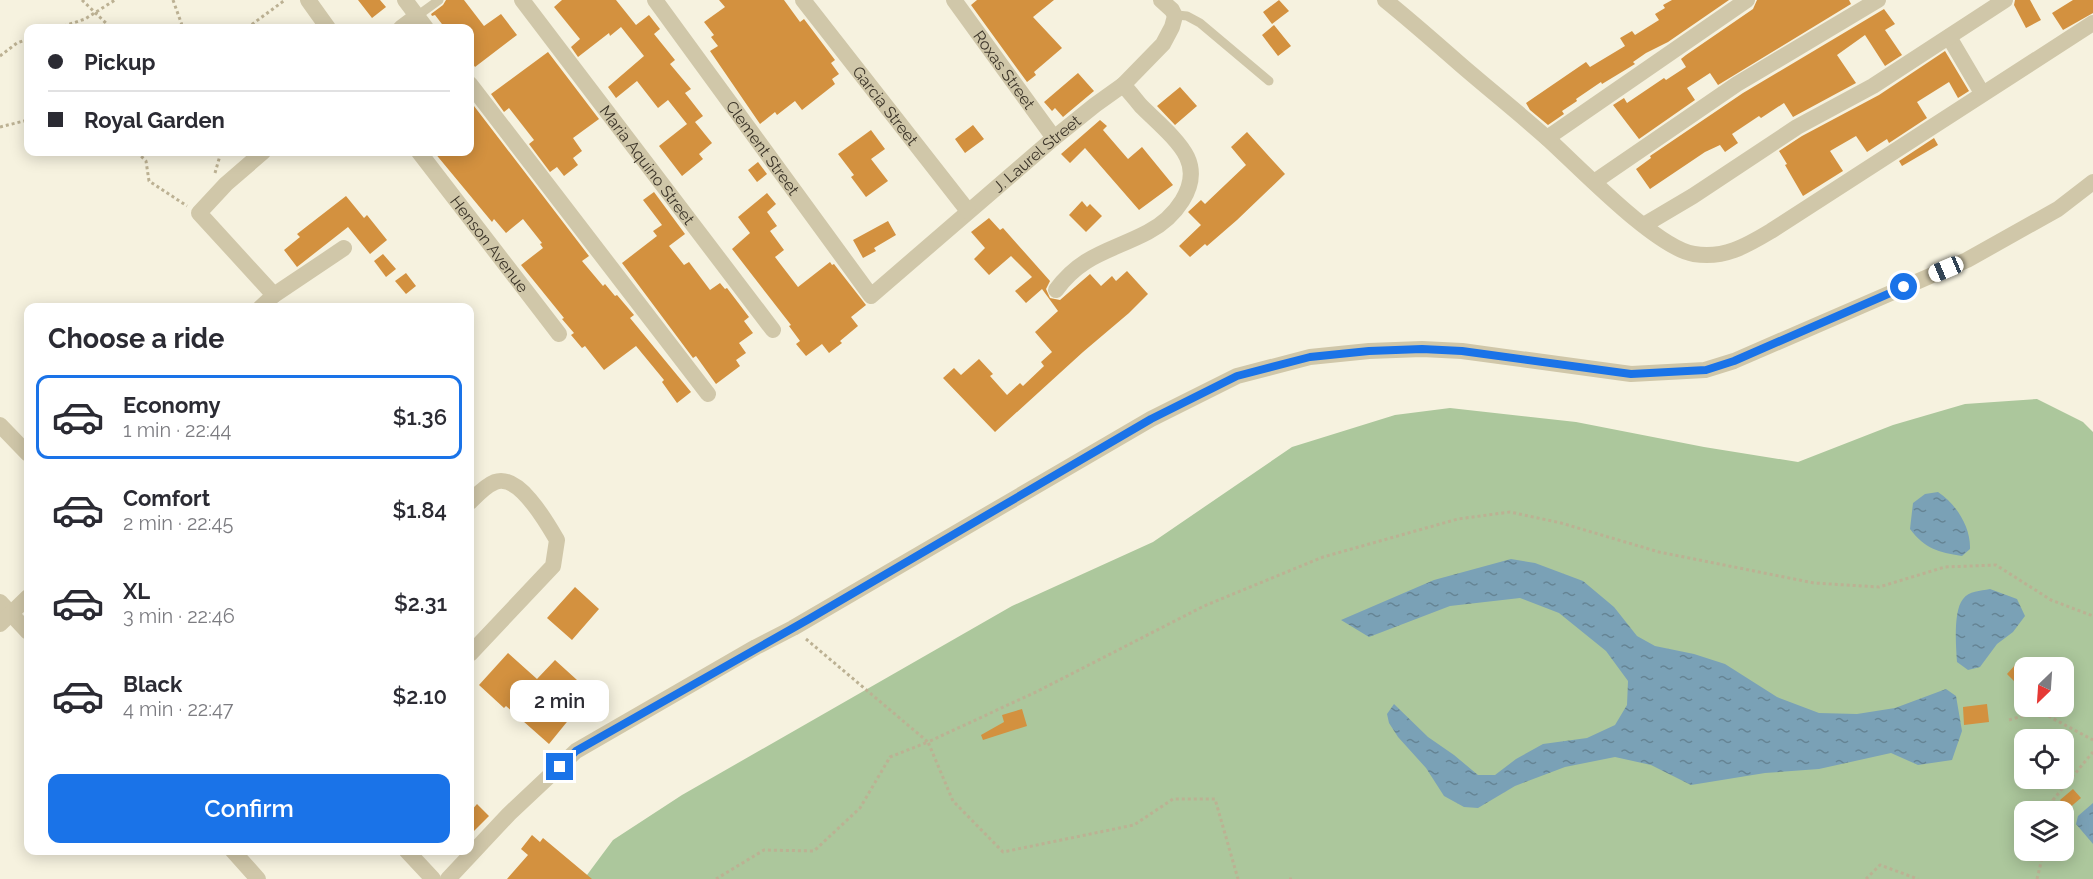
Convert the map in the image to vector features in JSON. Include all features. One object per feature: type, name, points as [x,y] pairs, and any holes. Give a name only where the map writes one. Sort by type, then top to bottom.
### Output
[{"type":"street","points":[[308,0],[325,24]]},
{"type":"street","points":[[405,0],[422,22]]},
{"type":"street","name":"Maria Aquino Street","points":[[522,0],[773,330]]},
{"type":"street","name":"Clement Street","points":[[655,0],[871,296]]},
{"type":"street","name":"Garcia Street","points":[[802,0],[968,211]]},
{"type":"street","name":"Roxas Street","points":[[954,0],[1054,138]]},
{"type":"street","points":[[1161,0],[1175,16]]},
{"type":"street","points":[[1385,0],[1547,138],[1644,225],[1664,240],[1693,254],[1714,256],[1736,251],[1879,162],[2093,22]]},
{"type":"street","points":[[1547,138],[1748,0]]},
{"type":"street","points":[[1594,182],[1737,84],[1878,0]]},
{"type":"street","points":[[1644,225],[1693,196],[1797,127],[1873,86],[2005,0]]},
{"type":"street","name":"J. Laurel Street","points":[[871,296],[1054,138],[1123,85],[1162,44],[1172,27],[1175,16]]},
{"type":"street","points":[[1950,37],[1982,93]]},
{"type":"street","points":[[1056,290],[1066,276],[1096,254],[1150,231],[1168,218],[1184,201],[1191,176],[1187,158],[1123,85]]},
{"type":"street","points":[[474,89],[708,394]]},
{"type":"street","points":[[258,156],[226,184],[199,213],[274,295]]},
{"type":"street","name":"Henson Avenue","points":[[422,156],[559,334]]},
{"type":"street","points":[[474,851],[509,814],[576,751],[793,628],[1151,419],[1237,376],[1310,357],[1422,349],[1462,351],[1631,374],[1706,370],[1734,361],[1967,260],[2058,209],[2093,182]]},
{"type":"street","points":[[265,303],[344,248]]},
{"type":"street","points":[[0,424],[24,450]]},
{"type":"street","points":[[474,498],[496,481],[518,489],[531,501],[557,540],[553,566],[474,650]]},
{"type":"street","points":[[24,600],[4,613],[24,629]]},
{"type":"street","points":[[236,855],[258,879]]},
{"type":"street","points":[[411,855],[433,879]]},
{"type":"street","points":[[448,879],[471,855]]},
{"type":"lane","points":[[422,22],[439,0]]},
{"type":"lane","points":[[1175,16],[1187,16],[1200,23],[1269,81]]},
{"type":"path","points":[[82,0],[106,24]]},
{"type":"path","points":[[70,24],[85,19],[115,0]]},
{"type":"path","points":[[173,0],[182,24]]},
{"type":"path","points":[[252,24],[285,0]]},
{"type":"path","points":[[0,56],[24,40]]},
{"type":"path","points":[[0,127],[24,121]]},
{"type":"path","points":[[142,156],[146,160],[149,181],[199,213]]},
{"type":"path","points":[[716,879],[764,850],[814,851],[860,808],[890,757],[1038,691],[1204,606],[1323,556],[1458,519],[1510,512],[1561,523],[1659,552],[1814,583],[1879,587],[1945,567],[1996,565],[2051,600],[2093,616]]},
{"type":"path","points":[[793,628],[928,742],[953,801],[1003,852],[1134,825],[1173,799],[1215,799],[1238,879]]},
{"type":"path","points":[[2009,720],[2017,717]]},
{"type":"path","points":[[2052,717],[2093,740]]},
{"type":"path","points":[[2053,801],[2093,752]]},
{"type":"path","points":[[2037,879],[2041,861]]},
{"type":"path","points":[[1866,879],[1880,865],[1918,879]]},
{"type":"path","points":[[1289,879],[1294,879]]},
{"type":"green space","points":[[2037,399],[2083,422],[2093,432],[2093,879],[584,879],[613,840],[682,795],[1012,606],[1153,542],[1292,447],[1395,415],[1450,408],[1576,422],[1704,447],[1798,462],[1893,425],[1965,404]]},
{"type":"water","points":[[1938,492],[1951,503],[1968,532],[1970,549],[1962,556],[1946,553],[1927,545],[1910,529],[1913,503],[1925,494]]},
{"type":"water","points":[[1511,559],[1535,563],[1583,581],[1614,607],[1637,636],[1655,646],[1694,654],[1725,664],[1777,697],[1819,713],[1857,714],[1895,708],[1946,689],[1956,696],[1962,731],[1952,760],[1918,765],[1891,753],[1819,769],[1765,773],[1691,785],[1651,765],[1615,757],[1565,767],[1515,786],[1478,808],[1464,807],[1444,796],[1426,768],[1398,737],[1389,723],[1387,714],[1394,704],[1428,737],[1478,775],[1495,775],[1516,759],[1543,744],[1587,738],[1615,725],[1627,705],[1628,681],[1606,651],[1559,613],[1520,598],[1450,606],[1369,637],[1341,620],[1434,580]]},
{"type":"water","points":[[1990,589],[2017,599],[2025,616],[2013,632],[1997,644],[1980,667],[1968,670],[1957,662],[1958,612],[1965,596]]},
{"type":"water","points":[[2093,803],[2093,844],[2076,824],[2078,816]]},
{"type":"building","points":[[358,0],[380,0],[386,7],[372,18]]},
{"type":"building","points":[[446,0],[464,0],[484,26],[501,14],[517,35],[475,67],[474,24],[442,24],[435,15],[431,14]]},
{"type":"building","points":[[562,0],[616,0],[636,25],[649,15],[660,29],[654,34],[675,60],[670,64],[691,89],[685,93],[703,116],[695,122],[712,143],[699,154],[703,159],[682,176],[659,146],[687,124],[668,100],[658,108],[637,81],[616,98],[608,87],[644,56],[621,27],[610,36],[609,33],[578,57],[571,47],[580,39],[554,7]]},
{"type":"building","points":[[719,0],[784,0],[800,22],[804,19],[835,60],[831,63],[839,74],[832,79],[835,84],[802,110],[795,101],[777,115],[775,112],[760,124],[710,51],[718,46],[711,37],[714,35],[704,22],[725,7]]},
{"type":"building","points":[[977,0],[1054,0],[1033,17],[1062,48],[1034,72],[1036,75],[1027,82],[971,5]]},
{"type":"building","points":[[1279,0],[1289,11],[1272,24],[1263,12]]},
{"type":"building","points":[[1672,0],[1729,0],[1668,42],[1646,53],[1633,62],[1635,64],[1602,84],[1601,82],[1576,99],[1577,101],[1562,111],[1564,114],[1548,125],[1530,110],[1526,103],[1586,62],[1590,67],[1625,46],[1620,38],[1632,31],[1635,35],[1659,20],[1655,14],[1665,8],[1663,5]]},
{"type":"building","points":[[1757,0],[1849,0],[1851,4],[1718,85],[1710,73],[1687,88],[1695,100],[1639,139],[1613,105],[1624,98],[1627,103],[1664,78],[1666,80],[1686,67],[1681,59],[1753,9]]},
{"type":"building","points":[[2015,0],[2030,0],[2041,20],[2026,28],[2014,5]]},
{"type":"building","points":[[2073,0],[2093,0],[2093,13],[2063,30],[2052,13]]},
{"type":"building","points":[[1884,9],[1895,24],[1885,30],[1902,55],[1885,66],[1865,35],[1837,55],[1856,83],[1793,117],[1784,103],[1732,134],[1738,143],[1725,152],[1720,145],[1705,152],[1650,189],[1636,169],[1651,158],[1650,156],[1743,93]]},
{"type":"building","points":[[1274,25],[1291,46],[1278,56],[1262,35]]},
{"type":"building","points":[[1945,51],[1969,91],[1958,98],[1949,82],[1917,102],[1927,118],[1889,143],[1887,139],[1867,152],[1856,136],[1830,151],[1843,171],[1803,196],[1779,151],[1802,136],[1879,95]]},
{"type":"building","points":[[548,52],[599,119],[573,138],[582,151],[573,158],[578,165],[564,176],[557,167],[550,172],[529,144],[534,140],[509,108],[504,112],[491,94]]},
{"type":"building","points":[[1078,73],[1094,91],[1063,117],[1055,108],[1052,111],[1044,102]]},
{"type":"building","points":[[1180,87],[1197,106],[1175,125],[1157,106]]},
{"type":"building","points":[[474,106],[589,256],[582,261],[603,286],[605,284],[615,296],[617,295],[634,315],[630,318],[691,392],[677,403],[662,382],[664,380],[636,346],[604,370],[585,346],[582,348],[571,335],[574,333],[562,319],[564,318],[521,265],[543,248],[540,244],[542,243],[523,219],[506,233],[494,219],[492,222],[437,156],[474,156]]},
{"type":"building","points":[[1100,120],[1107,126],[1103,130],[1128,159],[1142,147],[1173,185],[1139,210],[1085,148],[1070,163],[1061,154]]},
{"type":"building","points":[[973,125],[984,139],[965,153],[955,139]]},
{"type":"building","points":[[871,130],[885,149],[871,159],[888,181],[866,197],[851,177],[854,175],[838,154]]},
{"type":"building","points":[[1247,132],[1285,174],[1237,220],[1207,246],[1205,244],[1190,257],[1179,246],[1201,225],[1188,212],[1201,200],[1205,204],[1246,165],[1231,147]]},
{"type":"building","points":[[1934,138],[1938,145],[1902,166],[1899,161]]},
{"type":"building","points":[[758,162],[767,174],[757,182],[748,170]]},
{"type":"building","points":[[654,192],[685,234],[669,246],[684,265],[689,262],[710,290],[720,283],[725,289],[727,288],[749,317],[744,321],[753,333],[739,343],[746,353],[736,360],[740,366],[716,384],[696,356],[693,358],[622,263],[657,236],[653,231],[662,225],[643,200]]},
{"type":"building","points":[[767,193],[776,204],[767,212],[777,226],[770,231],[784,250],[775,257],[798,287],[830,262],[866,305],[851,317],[858,326],[829,353],[822,344],[806,356],[796,344],[800,341],[789,326],[791,325],[732,249],[750,233],[738,217]]},
{"type":"building","points":[[346,196],[364,218],[367,215],[387,240],[370,254],[348,227],[297,267],[284,250],[300,237],[297,234]]},
{"type":"building","points":[[1082,201],[1087,207],[1090,204],[1102,216],[1086,232],[1069,215]]},
{"type":"building","points":[[989,218],[1000,230],[1003,228],[1050,281],[1046,289],[1050,298],[1060,300],[1090,274],[1101,286],[1112,276],[1116,281],[1127,271],[1148,294],[995,432],[943,378],[954,368],[961,375],[979,359],[993,374],[990,376],[1007,395],[1020,383],[1023,386],[1044,366],[1041,362],[1052,352],[1035,332],[1058,311],[1042,289],[1026,303],[1015,291],[1032,277],[1011,256],[989,275],[974,259],[985,248],[971,232]]},
{"type":"building","points":[[888,221],[896,235],[874,248],[876,251],[863,258],[853,240]]},
{"type":"building","points":[[383,254],[396,269],[386,277],[374,261]]},
{"type":"building","points":[[406,273],[416,286],[406,294],[395,281]]},
{"type":"building","points":[[575,587],[599,609],[572,640],[547,618]]},
{"type":"building","points":[[508,653],[537,679],[555,660],[577,680],[560,698],[575,712],[549,744],[479,685]]},
{"type":"building","points":[[2014,666],[2014,681],[2007,674]]},
{"type":"building","points":[[1987,704],[1989,722],[1964,725],[1963,707]]},
{"type":"building","points":[[1022,709],[1027,726],[983,740],[981,735],[1004,722],[1002,715]]},
{"type":"building","points":[[2073,789],[2081,798],[2074,804],[2074,801],[2060,800]]},
{"type":"building","points":[[477,804],[489,816],[474,831],[474,807]]},
{"type":"building","points":[[532,835],[540,842],[543,838],[592,879],[507,879],[528,855],[521,849]]},
{"type":"route","points":[[560,767],[576,751],[756,647],[809,619],[1151,419],[1237,376],[1310,357],[1422,349],[1462,351],[1631,374],[1706,370],[1734,361],[1904,287]]}]
